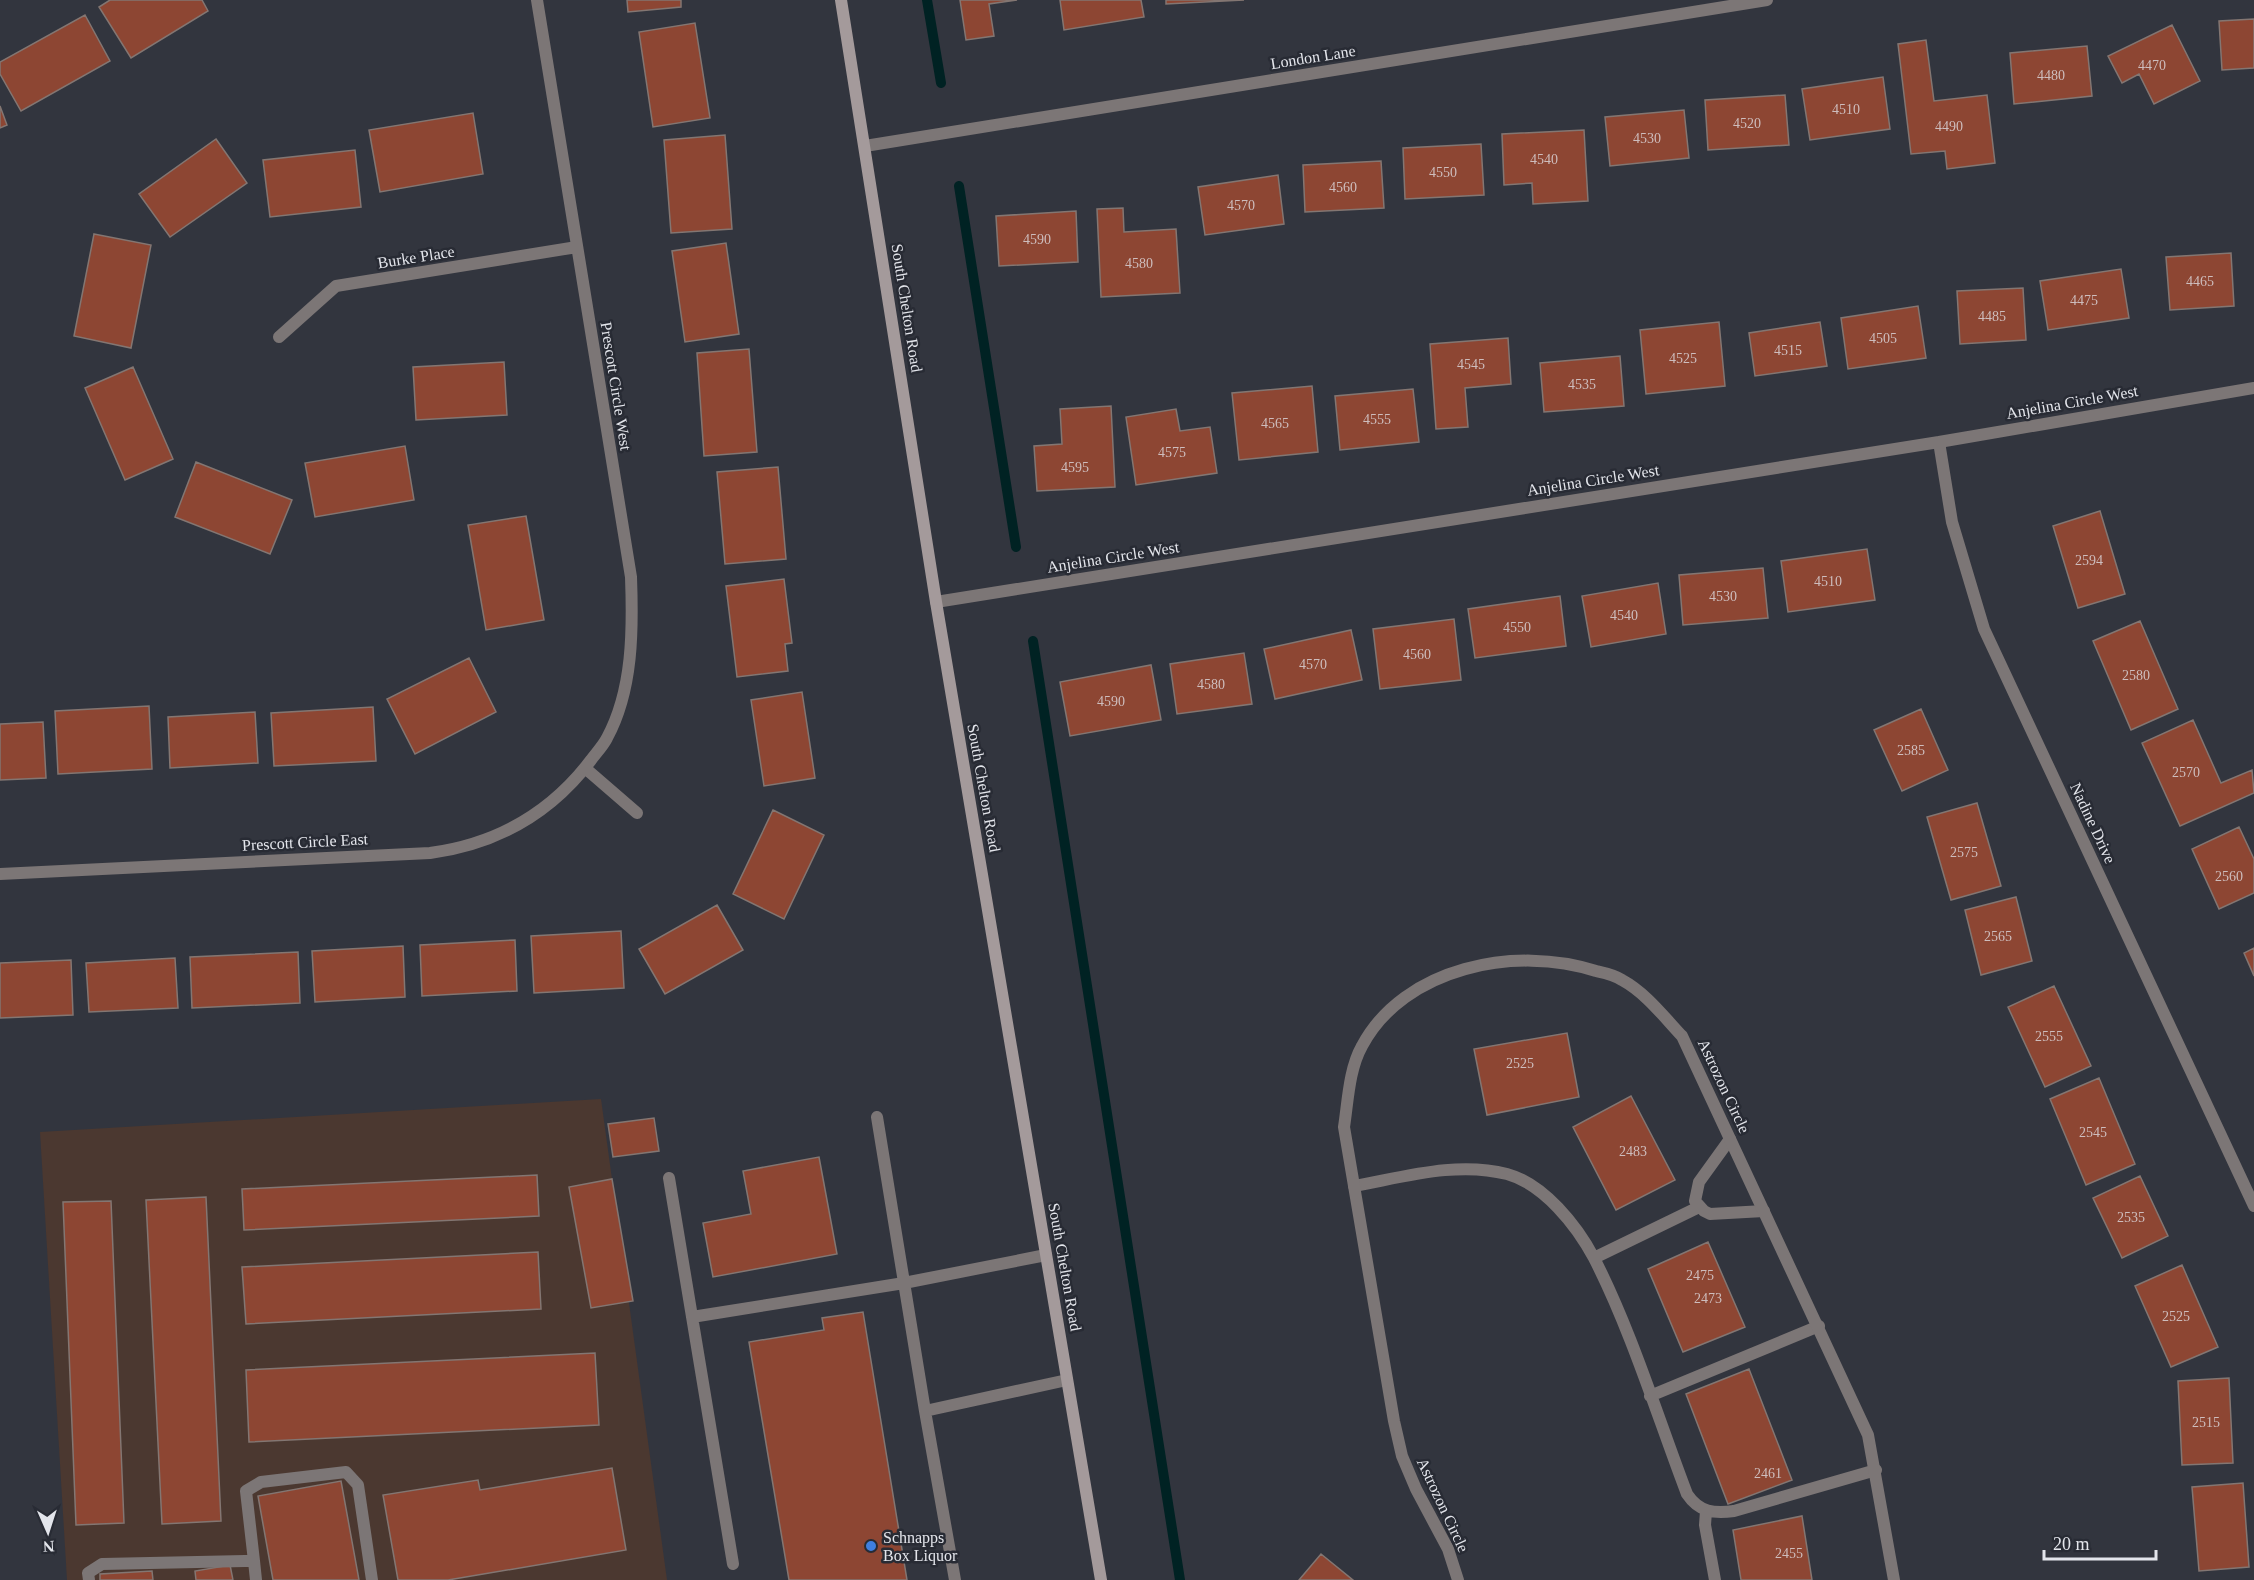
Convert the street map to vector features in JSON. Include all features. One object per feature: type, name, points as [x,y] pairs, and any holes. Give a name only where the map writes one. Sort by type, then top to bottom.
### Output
[{"type":"main road","name":"South Chelton Road","points":[[841,0],[936,602],[1101,1580]]},
{"type":"street","name":"Prescott Circle West","points":[[537,0],[631,577],[633,623],[622,697],[607,738],[585,768]]},
{"type":"street","name":"London Lane","points":[[865,146],[1767,0]]},
{"type":"street","name":"Burke Place","points":[[279,337],[336,286],[577,247]]},
{"type":"street","name":"Anjelina Circle West","points":[[936,602],[1939,442],[2254,388]]},
{"type":"street","name":"Nadine Drive","points":[[1939,442],[1952,522],[1984,629],[2254,1206]]},
{"type":"street","points":[[585,768],[637,813]]},
{"type":"street","name":"Prescott Circle East","points":[[0,874],[430,853],[463,849],[526,822],[558,799],[585,768]]},
{"type":"street","name":"Astrozon Circle","points":[[1458,1580],[1448,1549],[1424,1506],[1402,1456],[1344,1126],[1349,1087],[1361,1047],[1385,1013],[1419,988],[1454,972],[1491,963],[1537,958],[1583,967],[1622,979],[1649,1001],[1682,1036],[1865,1426],[1876,1470],[1894,1580]]},
{"type":"street","points":[[877,1117],[955,1580]]},
{"type":"street","points":[[1730,1139],[1699,1182],[1695,1192],[1699,1207],[1710,1214],[1764,1211]]},
{"type":"street","points":[[1354,1186],[1464,1168],[1510,1175],[1546,1198],[1568,1220],[1594,1258],[1687,1494],[1692,1502],[1706,1511],[1719,1513],[1734,1511],[1876,1470]]},
{"type":"street","points":[[669,1178],[733,1564]]},
{"type":"street","points":[[1594,1258],[1699,1207]]},
{"type":"street","points":[[692,1317],[904,1283],[1046,1255]]},
{"type":"street","points":[[1650,1396],[1819,1326]]},
{"type":"street","points":[[925,1411],[1067,1380]]},
{"type":"street","points":[[256,1580],[246,1491],[261,1482],[346,1472],[358,1485],[372,1580]]},
{"type":"street","points":[[1706,1511],[1706,1525],[1715,1580]]},
{"type":"street","points":[[89,1580],[88,1573],[102,1564],[254,1562]]},
{"type":"shaded area","points":[[601,1099],[667,1580],[67,1580],[40,1132]]},
{"type":"building","points":[[110,0],[202,0],[208,11],[131,58],[99,7]]},
{"type":"building","points":[[627,0],[681,0],[681,7],[628,12]]},
{"type":"building","points":[[960,0],[1017,0],[989,4],[994,36],[966,40]]},
{"type":"building","points":[[1060,0],[1141,0],[1144,17],[1064,30]]},
{"type":"building","points":[[1166,0],[1244,0],[1166,4]]},
{"type":"building","points":[[85,15],[110,61],[21,111],[0,74],[0,62]]},
{"type":"building","points":[[2254,19],[2254,68],[2222,70],[2219,21]]},
{"type":"building","points":[[695,23],[710,118],[653,127],[639,32]]},
{"type":"building","points":[[2172,25],[2200,81],[2154,104],[2139,74],[2122,83],[2108,56]]},
{"type":"building","points":[[1926,40],[1934,101],[1987,95],[1995,163],[1947,169],[1945,151],[1911,154],[1898,44]]},
{"type":"building","points":[[2087,46],[2092,96],[2014,104],[2010,53]]},
{"type":"building","points":[[1883,77],[1890,129],[1810,140],[1802,89]]},
{"type":"building","points":[[1785,95],[1789,145],[1708,150],[1705,100]]},
{"type":"building","points":[[0,106],[7,125],[0,128]]},
{"type":"building","points":[[1684,110],[1689,158],[1610,166],[1605,117]]},
{"type":"building","points":[[473,113],[483,174],[380,192],[369,130]]},
{"type":"building","points":[[1584,130],[1588,201],[1533,204],[1532,183],[1504,185],[1502,134]]},
{"type":"building","points":[[725,135],[732,229],[671,233],[664,140]]},
{"type":"building","points":[[216,139],[247,183],[170,237],[139,194]]},
{"type":"building","points":[[1481,144],[1484,195],[1405,199],[1403,148]]},
{"type":"building","points":[[355,150],[361,207],[270,217],[263,160]]},
{"type":"building","points":[[1381,161],[1384,208],[1305,212],[1303,165]]},
{"type":"building","points":[[1278,175],[1284,224],[1205,235],[1198,187]]},
{"type":"building","points":[[1123,208],[1124,232],[1176,229],[1180,293],[1101,297],[1097,209]]},
{"type":"building","points":[[1076,211],[1078,262],[999,266],[996,216]]},
{"type":"building","points":[[94,234],[151,245],[131,348],[74,336]]},
{"type":"building","points":[[726,243],[739,334],[685,342],[672,251]]},
{"type":"building","points":[[2231,253],[2234,306],[2170,310],[2166,257]]},
{"type":"building","points":[[2121,269],[2129,318],[2048,330],[2040,281]]},
{"type":"building","points":[[2023,288],[2026,340],[1960,344],[1957,291]]},
{"type":"building","points":[[1918,306],[1926,358],[1848,369],[1841,318]]},
{"type":"building","points":[[1719,322],[1725,386],[1646,394],[1640,330]]},
{"type":"building","points":[[1820,322],[1827,366],[1755,376],[1749,333]]},
{"type":"building","points":[[1508,338],[1511,384],[1465,388],[1468,427],[1436,429],[1430,344]]},
{"type":"building","points":[[749,349],[757,452],[704,456],[697,353]]},
{"type":"building","points":[[1620,356],[1624,406],[1544,412],[1540,363]]},
{"type":"building","points":[[504,362],[507,415],[416,420],[413,367]]},
{"type":"building","points":[[133,367],[173,459],[125,480],[85,388]]},
{"type":"building","points":[[1312,386],[1318,452],[1239,460],[1232,393]]},
{"type":"building","points":[[1413,389],[1419,442],[1340,450],[1335,396]]},
{"type":"building","points":[[1111,406],[1115,487],[1037,491],[1034,446],[1062,444],[1060,409]]},
{"type":"building","points":[[1176,409],[1180,431],[1210,427],[1217,473],[1136,485],[1126,417]]},
{"type":"building","points":[[405,446],[414,500],[315,517],[305,463]]},
{"type":"building","points":[[196,462],[292,500],[270,554],[175,517]]},
{"type":"building","points":[[778,467],[786,559],[725,564],[717,472]]},
{"type":"building","points":[[2100,511],[2125,594],[2078,608],[2053,526]]},
{"type":"building","points":[[526,516],[544,620],[486,630],[468,525]]},
{"type":"building","points":[[1867,549],[1875,600],[1788,612],[1781,561]]},
{"type":"building","points":[[1763,568],[1768,618],[1683,625],[1679,575]]},
{"type":"building","points":[[784,579],[792,643],[785,644],[788,671],[737,677],[726,586]]},
{"type":"building","points":[[1658,583],[1666,634],[1591,647],[1582,596]]},
{"type":"building","points":[[1560,596],[1566,646],[1475,658],[1468,609]]},
{"type":"building","points":[[1454,619],[1461,680],[1380,689],[1373,629]]},
{"type":"building","points":[[2140,621],[2178,709],[2131,730],[2093,641]]},
{"type":"building","points":[[1351,630],[1362,680],[1275,699],[1264,649]]},
{"type":"building","points":[[1244,653],[1252,704],[1177,714],[1170,664]]},
{"type":"building","points":[[469,658],[496,712],[415,754],[387,699]]},
{"type":"building","points":[[1151,665],[1161,720],[1070,736],[1060,682]]},
{"type":"building","points":[[802,692],[815,778],[764,786],[751,700]]},
{"type":"building","points":[[149,706],[152,769],[58,774],[55,711]]},
{"type":"building","points":[[373,707],[376,761],[274,766],[271,713]]},
{"type":"building","points":[[1921,709],[1948,770],[1902,791],[1874,730]]},
{"type":"building","points":[[255,712],[258,763],[170,768],[168,717]]},
{"type":"building","points":[[2193,720],[2221,783],[2252,770],[2254,793],[2180,826],[2142,743]]},
{"type":"building","points":[[43,722],[46,778],[0,780],[0,724]]},
{"type":"building","points":[[1977,803],[2001,886],[1951,900],[1927,817]]},
{"type":"building","points":[[773,810],[824,835],[784,919],[733,894]]},
{"type":"building","points":[[2239,827],[2254,859],[2254,893],[2219,909],[2192,849]]},
{"type":"building","points":[[2016,897],[2032,961],[1981,975],[1965,910]]},
{"type":"building","points":[[717,905],[743,950],[665,994],[639,949]]},
{"type":"building","points":[[621,931],[624,988],[534,993],[531,936]]},
{"type":"building","points":[[515,940],[517,991],[422,996],[420,945]]},
{"type":"building","points":[[403,946],[405,997],[315,1002],[312,951]]},
{"type":"building","points":[[2254,948],[2254,976],[2244,953]]},
{"type":"building","points":[[298,952],[300,1003],[192,1008],[190,957]]},
{"type":"building","points":[[175,958],[178,1008],[89,1012],[86,963]]},
{"type":"building","points":[[71,960],[73,1015],[0,1018],[0,963]]},
{"type":"building","points":[[2054,986],[2091,1066],[2045,1087],[2008,1007]]},
{"type":"building","points":[[1567,1033],[1579,1097],[1487,1115],[1474,1049]]},
{"type":"building","points":[[2099,1078],[2135,1164],[2086,1185],[2050,1099]]},
{"type":"building","points":[[1631,1096],[1675,1180],[1616,1210],[1573,1127]]},
{"type":"building","points":[[654,1118],[659,1151],[613,1157],[608,1124]]},
{"type":"building","points":[[819,1157],[837,1254],[713,1277],[703,1223],[751,1214],[743,1171]]},
{"type":"building","points":[[537,1175],[539,1216],[244,1230],[242,1189]]},
{"type":"building","points":[[2140,1176],[2168,1236],[2122,1258],[2093,1198]]},
{"type":"building","points":[[612,1179],[633,1301],[591,1308],[569,1187]]},
{"type":"building","points":[[206,1197],[221,1521],[162,1524],[146,1200]]},
{"type":"building","points":[[111,1201],[124,1523],[76,1525],[63,1202]]},
{"type":"building","points":[[1708,1242],[1745,1327],[1683,1352],[1648,1269]]},
{"type":"building","points":[[538,1252],[541,1309],[246,1324],[242,1267]]},
{"type":"building","points":[[2182,1265],[2218,1347],[2171,1367],[2135,1286]]},
{"type":"building","points":[[863,1312],[907,1580],[789,1580],[749,1342],[824,1330],[822,1318]]},
{"type":"building","points":[[595,1353],[599,1425],[249,1442],[246,1370]]},
{"type":"building","points":[[1749,1369],[1792,1480],[1728,1504],[1686,1394]]},
{"type":"building","points":[[2229,1378],[2233,1463],[2182,1465],[2178,1381]]},
{"type":"building","points":[[612,1468],[626,1550],[448,1580],[398,1580],[383,1495],[478,1480],[480,1490]]},
{"type":"building","points":[[341,1481],[359,1580],[273,1580],[258,1496]]},
{"type":"building","points":[[2243,1483],[2249,1567],[2199,1571],[2192,1487]]},
{"type":"building","points":[[1802,1516],[1812,1580],[1741,1580],[1733,1530]]},
{"type":"building","points":[[1321,1554],[1353,1580],[1299,1580]]},
{"type":"building","points":[[230,1565],[233,1580],[196,1580],[195,1571]]},
{"type":"building","points":[[152,1571],[153,1580],[100,1580],[100,1574]]},
{"type":"waterway","points":[[927,0],[941,83]]},
{"type":"waterway","points":[[959,186],[1016,547]]},
{"type":"waterway","points":[[1033,641],[1180,1580]]},
{"type":"place","name":"Schnapps Box Liquor","points":[[871,1546]]}]
